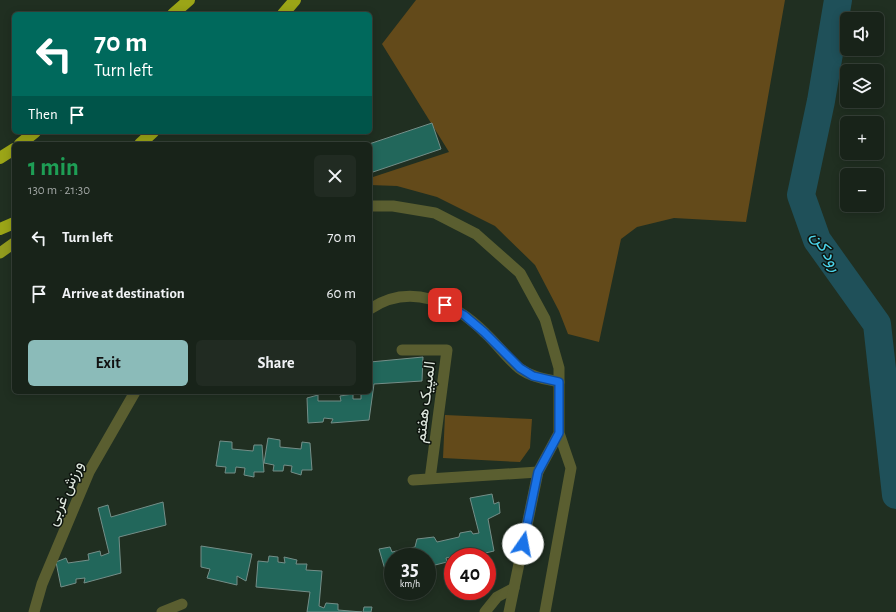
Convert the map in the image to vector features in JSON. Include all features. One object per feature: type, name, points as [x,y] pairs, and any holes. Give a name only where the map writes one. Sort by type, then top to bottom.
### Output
[{"type":"highway","points":[[175,12],[189,0]]},
{"type":"highway","points":[[285,12],[295,0]]},
{"type":"highway","points":[[22,142],[32,134]]},
{"type":"highway","points":[[142,142],[152,134]]},
{"type":"highway","points":[[0,229],[12,224]]},
{"type":"highway","points":[[0,253],[12,244]]},
{"type":"street","points":[[372,206],[393,206],[435,213],[476,234],[520,273],[545,319],[558,368],[559,433],[571,468],[545,612]]},
{"type":"street","points":[[372,308],[380,302],[410,296],[435,300],[464,315],[484,332],[520,368],[533,376],[559,382]]},
{"type":"street","name":"المپیک هفتم","points":[[402,350],[447,350],[430,479]]},
{"type":"street","name":"ورزش غربی","points":[[34,612],[42,584],[89,472],[134,394]]},
{"type":"street","points":[[509,612],[538,472],[559,433]]},
{"type":"street","points":[[413,480],[538,472]]},
{"type":"street","points":[[485,612],[497,597],[514,588]]},
{"type":"street","points":[[162,612],[182,604]]},
{"type":"shaded area","points":[[416,0],[785,0],[746,222],[674,218],[637,227],[621,239],[599,342],[568,334],[559,311],[535,265],[495,226],[437,197],[397,186],[372,185],[372,177],[449,152],[382,44]]},
{"type":"shaded area","points":[[445,415],[532,419],[530,448],[520,462],[443,458]]},
{"type":"building","points":[[432,123],[441,149],[372,172],[372,143]]},
{"type":"building","points":[[423,357],[422,381],[374,384],[369,420],[331,423],[333,419],[324,418],[323,422],[308,423],[307,398],[318,395],[318,401],[341,401],[340,396],[353,394],[353,399],[361,399],[361,394],[372,394],[372,362]]},
{"type":"building","points":[[268,438],[280,440],[280,447],[301,449],[302,442],[310,443],[312,470],[302,470],[301,475],[291,472],[292,466],[284,465],[283,471],[273,471],[274,465],[264,463]]},
{"type":"building","points":[[220,441],[232,442],[232,449],[253,451],[254,445],[262,445],[264,472],[254,472],[254,477],[244,475],[245,468],[236,467],[235,473],[225,473],[226,467],[216,466]]},
{"type":"building","points":[[492,494],[494,504],[499,502],[500,513],[488,519],[493,548],[444,548],[444,563],[436,565],[436,548],[410,548],[415,547],[417,539],[434,537],[437,542],[459,537],[460,533],[471,531],[473,534],[479,533],[470,498]]},
{"type":"building","points":[[163,502],[166,525],[119,537],[121,573],[84,583],[85,578],[76,579],[76,583],[61,587],[56,562],[66,558],[68,563],[89,560],[88,554],[100,551],[101,556],[109,553],[98,508],[108,505],[111,517]]},
{"type":"building","points":[[201,546],[252,554],[246,581],[237,576],[237,585],[207,578],[210,569],[201,567]]},
{"type":"building","points":[[384,548],[384,566],[379,549]]},
{"type":"building","points":[[269,556],[278,557],[278,562],[285,563],[284,557],[297,560],[296,564],[307,564],[306,570],[322,571],[319,606],[324,608],[326,603],[338,604],[338,610],[362,612],[307,612],[310,592],[256,587],[258,561],[268,562]]},
{"type":"building","points":[[364,607],[372,607],[371,612],[363,612]]},
{"type":"waterway","name":"رود کن","points":[[838,0],[821,101],[801,195],[817,240],[877,324],[896,495]]},
{"type":"route","points":[[445,305],[464,315],[484,332],[520,368],[533,376],[559,382],[559,433],[538,472],[523,544]]}]
